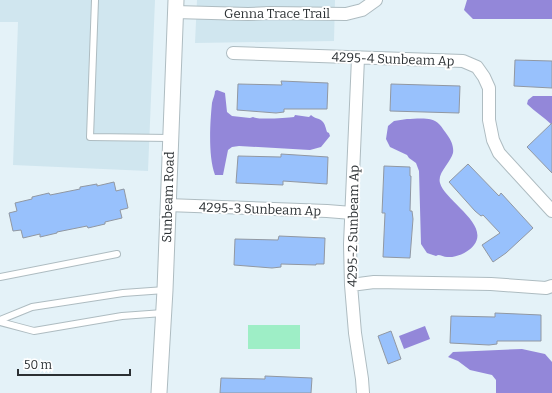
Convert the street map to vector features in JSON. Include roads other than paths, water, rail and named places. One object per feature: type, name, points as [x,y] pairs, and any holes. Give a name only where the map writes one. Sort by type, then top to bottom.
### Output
[{"type":"street","name":"Genna Trace Trail","points":[[175,6],[248,14],[346,14],[362,10],[376,0]]},
{"type":"street","name":"Sunbeam Road","points":[[159,393],[165,290],[175,6]]},
{"type":"street","name":"4295-4 Sunbeam Ap","points":[[233,53],[463,61],[477,68],[484,77],[489,88],[489,120],[492,140],[498,153],[552,211]]},
{"type":"street","name":"4295-2 Sunbeam Ap","points":[[358,58],[350,244],[351,285],[355,333],[363,393]]},
{"type":"street","name":"4295-3 Sunbeam Ap","points":[[167,205],[352,213]]},
{"type":"street","points":[[351,285],[374,282],[492,284],[546,288],[552,286]]},
{"type":"lane","points":[[96,0],[90,137],[170,138]]},
{"type":"lane","points":[[0,277],[117,254]]},
{"type":"lane","points":[[0,321],[32,307],[122,293],[165,290]]},
{"type":"lane","points":[[0,321],[34,331],[122,316],[163,313]]}]
